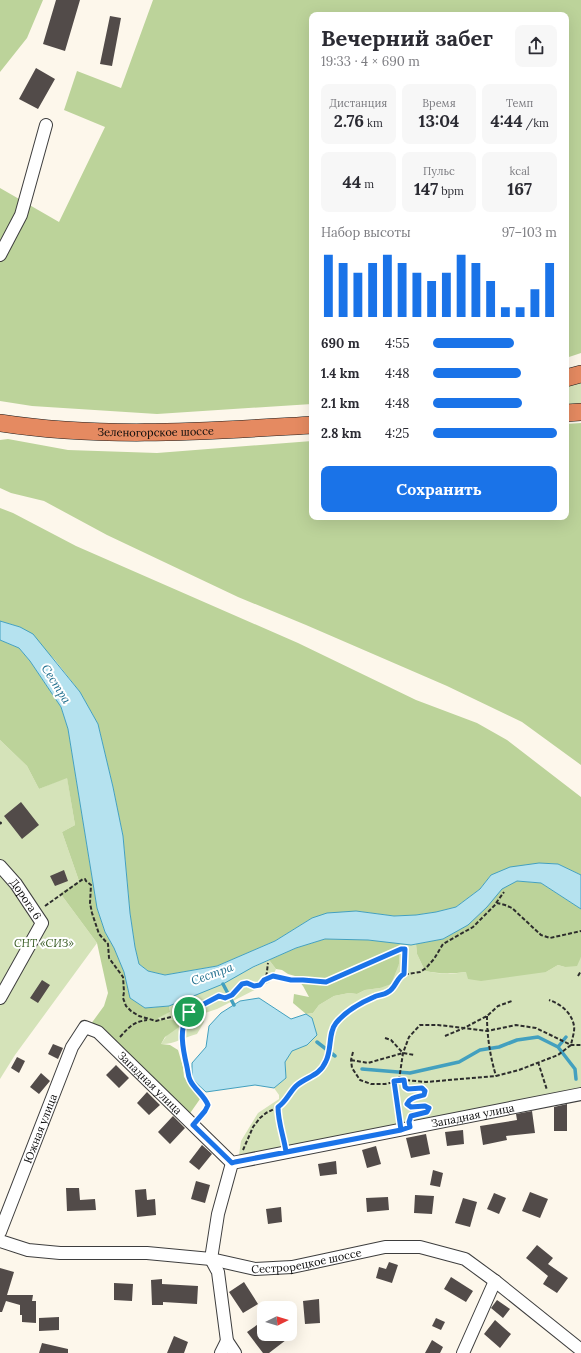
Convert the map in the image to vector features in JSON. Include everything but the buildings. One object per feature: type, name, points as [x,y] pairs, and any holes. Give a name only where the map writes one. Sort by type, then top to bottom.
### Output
[{"type":"highway","points":[[569,377],[581,374]]},
{"type":"highway","points":[[569,413],[581,412]]},
{"type":"highway","name":"Зеленогорское шоссе","points":[[0,422],[57,428],[122,432],[191,432],[309,425]]},
{"type":"street","points":[[0,255],[21,215],[46,125]]},
{"type":"street","name":"Дорога 6","points":[[0,866],[16,884],[42,923],[42,926],[0,998]]},
{"type":"street","name":"Западная улица","points":[[85,1027],[98,1032],[193,1125],[237,1162],[581,1094]]},
{"type":"street","name":"Южная улица","points":[[0,1232],[72,1047],[85,1027]]},
{"type":"street","points":[[235,1353],[227,1341],[218,1272],[211,1259],[218,1214],[237,1162]]},
{"type":"street","name":"Сестрорецкое шоссе","points":[[0,1241],[28,1250],[60,1253],[147,1253],[211,1259],[255,1269],[292,1267],[385,1247],[420,1247],[465,1260],[495,1281],[581,1350]]},
{"type":"street","points":[[463,1353],[495,1281]]},
{"type":"street","points":[[221,1353],[227,1341]]},
{"type":"path","points":[[35,913],[85,879],[91,885],[90,903],[92,913],[100,934],[108,944],[109,958],[123,977],[124,992],[122,998],[130,1011],[139,1016],[156,1021],[189,1012],[219,996],[225,998],[232,995],[242,984],[247,983],[254,986],[260,985],[264,980],[268,963]]},
{"type":"path","points":[[237,1162],[254,1127],[266,1113],[282,1105],[296,1087],[317,1074],[326,1062],[330,1051],[331,1036],[335,1024],[364,1001],[388,992],[396,984],[399,977],[404,974],[420,972],[426,968],[434,959],[443,944],[473,927],[504,892]]},
{"type":"path","points":[[494,905],[497,903],[512,908],[541,935],[550,938],[581,931]]},
{"type":"path","points":[[264,980],[273,976],[291,980],[326,982],[403,948],[405,949],[404,974]]},
{"type":"path","points":[[578,976],[581,971]]},
{"type":"path","points":[[353,1052],[351,1060],[352,1068],[360,1080],[371,1084],[385,1084],[404,1080],[426,1082],[496,1076],[519,1070],[558,1055],[571,1045],[574,1027],[569,1014],[557,1003],[549,1000]]},
{"type":"path","points":[[445,1036],[487,1016],[498,1006],[512,1001]]},
{"type":"path","points":[[189,1012],[184,1023],[183,1052],[189,1079],[205,1098],[208,1105],[193,1125]]},
{"type":"path","points":[[487,1016],[487,1031],[491,1059],[496,1076]]},
{"type":"path","points":[[124,1033],[130,1025],[150,1019]]},
{"type":"path","points":[[399,1081],[403,1053],[409,1037],[420,1025],[438,1025],[487,1031],[516,1025],[536,1028],[571,1045],[581,1045]]},
{"type":"path","points":[[385,1038],[391,1040],[403,1053]]},
{"type":"path","points":[[351,1060],[368,1063],[403,1053],[414,1055]]},
{"type":"path","points":[[538,1062],[550,1100]]},
{"type":"path","points":[[404,1080],[405,1087],[408,1089],[422,1088],[425,1091],[424,1095],[412,1098],[407,1104],[411,1107],[425,1106],[429,1108],[427,1112],[422,1113]]},
{"type":"path","points":[[394,1081],[401,1130]]},
{"type":"path","points":[[278,1107],[278,1118],[285,1141],[286,1152]]},
{"type":"green space","points":[[0,0],[43,0],[27,38],[0,72]]},
{"type":"green space","points":[[153,0],[581,0],[581,353],[569,357],[569,12],[309,12],[309,404],[157,414],[32,406],[0,401],[0,188],[59,222],[105,127],[64,110],[77,71],[121,88]]},
{"type":"green space","points":[[581,380],[581,406],[569,407],[569,384]]},
{"type":"green space","points":[[581,423],[581,765],[522,722],[447,686],[238,597],[107,535],[44,501],[11,493],[0,488],[0,440],[8,439],[68,450],[157,453],[309,441],[309,520],[569,520],[569,424]]},
{"type":"green space","points":[[0,508],[13,513],[76,546],[298,643],[416,700],[477,723],[507,740],[581,797],[581,875],[558,864],[539,863],[491,875],[480,889],[456,907],[416,915],[394,916],[356,911],[312,918],[275,941],[217,966],[165,975],[148,971],[139,964],[135,947],[130,913],[123,836],[98,724],[80,692],[55,660],[20,627],[0,621]]},
{"type":"green space","points":[[0,640],[19,648],[30,661],[61,707],[68,729],[97,908],[105,932],[114,948],[124,972],[130,998],[145,1008],[169,1006],[170,1012],[158,1018],[161,1020],[177,1020],[179,1027],[165,1037],[161,1044],[170,1045],[178,1050],[184,1077],[192,1087],[198,1091],[200,1099],[186,1119],[88,1028],[104,1006],[108,993],[97,943],[60,893],[79,881],[62,832],[75,825],[67,778],[39,789],[27,766],[0,740]]},
{"type":"green space","name":"СНТ «СИЗ»","points":[[0,740],[27,766],[39,789],[67,777],[75,825],[62,832],[79,881],[60,893],[97,943],[15,1055],[0,1079]]},
{"type":"green space","points":[[517,881],[541,883],[581,909],[581,957],[577,966],[565,967],[558,965],[546,972],[481,981],[468,979],[466,972],[435,973],[425,971],[417,954],[416,944],[443,939],[468,925],[487,907],[501,889]]},
{"type":"green space","points":[[325,939],[368,940],[400,943],[399,964],[391,984],[380,988],[365,990],[357,994],[349,993],[334,996],[319,1005],[313,1013],[306,1014],[293,1003],[294,994],[309,997],[303,986],[295,976],[276,969],[269,960],[296,948]]},
{"type":"green space","points":[[400,943],[411,945],[416,944],[417,954],[425,971],[436,973],[546,972],[558,965],[565,967],[581,957],[581,1094],[235,1162],[239,1155],[241,1141],[258,1113],[279,1099],[279,1095],[274,1088],[286,1078],[285,1062],[292,1050],[307,1045],[312,1018],[306,1014],[313,1013],[319,1005],[334,996],[349,993],[357,994],[365,990],[380,988],[399,964]]},
{"type":"green space","points":[[269,960],[276,969],[270,982],[217,1009],[205,1013],[204,1022],[197,1034],[174,1042],[161,1044],[177,1020],[161,1020],[158,1017],[170,1012],[169,1006]]},
{"type":"water","name":"Сестра","points":[[0,621],[20,627],[33,634],[80,692],[98,724],[123,836],[130,913],[135,947],[139,964],[148,971],[165,975],[217,966],[275,941],[312,918],[327,913],[356,911],[394,916],[416,915],[456,907],[480,889],[491,875],[510,867],[539,863],[558,864],[581,875],[581,909],[541,883],[517,881],[502,889],[487,907],[468,925],[443,939],[411,945],[368,940],[325,939],[296,948],[253,967],[223,984],[169,1006],[145,1008],[130,998],[124,972],[114,948],[105,932],[97,908],[68,729],[61,707],[30,661],[19,648],[0,640]]},
{"type":"water","points":[[259,998],[291,1019],[306,1014],[312,1018],[317,1035],[307,1045],[292,1051],[285,1062],[286,1078],[274,1088],[255,1085],[206,1092],[192,1079],[192,1063],[206,1047],[209,1026],[221,1013],[240,1001]]},
{"type":"waterway","points":[[223,984],[234,1005]]},
{"type":"waterway","points":[[362,1069],[410,1073],[459,1062],[480,1050],[499,1047],[517,1040],[538,1037],[558,1047],[566,1037]]},
{"type":"waterway","points":[[317,1042],[335,1056]]},
{"type":"waterway","points":[[558,1047],[575,1069],[576,1079]]},
{"type":"route","points":[[189,1012],[184,1023],[183,1052],[189,1079],[205,1098],[208,1105],[193,1125],[232,1163],[401,1130],[410,1127],[409,1122],[411,1116],[427,1112],[429,1108],[425,1106],[411,1107],[407,1104],[412,1098],[424,1095],[425,1091],[422,1088],[408,1089],[405,1087],[404,1080],[394,1081],[401,1130],[286,1152],[285,1141],[278,1118],[278,1107],[282,1105],[296,1087],[317,1074],[326,1062],[330,1051],[331,1036],[335,1024],[364,1001],[388,992],[396,984],[399,977],[404,974],[405,949],[403,948],[368,963],[339,978],[326,982],[291,980],[273,976],[264,980],[264,982],[260,985],[254,986],[247,983],[242,984],[232,995],[225,998],[219,996],[189,1012]]}]
